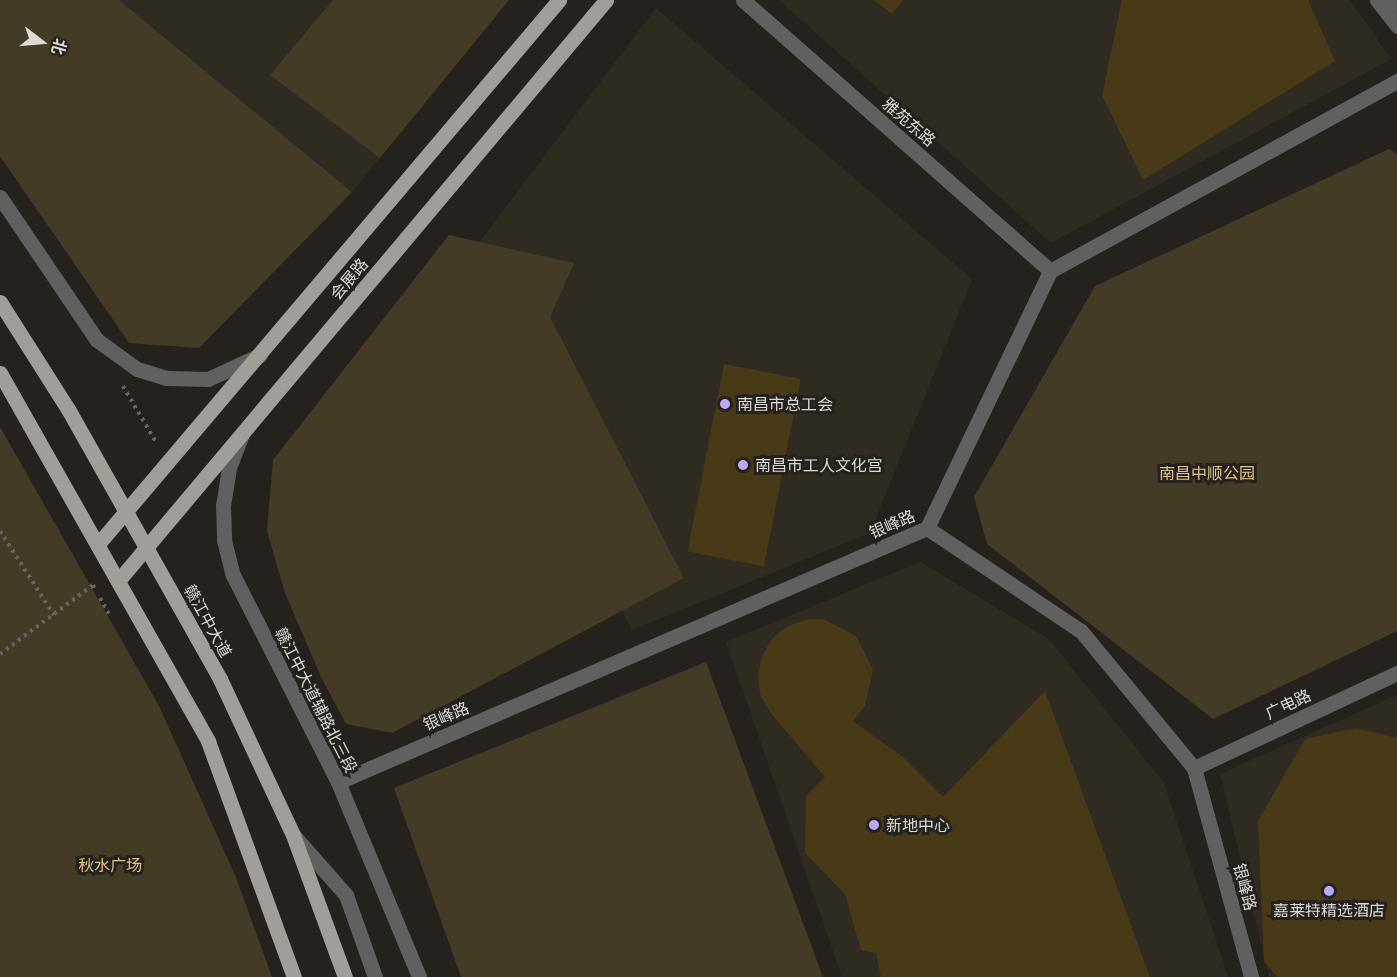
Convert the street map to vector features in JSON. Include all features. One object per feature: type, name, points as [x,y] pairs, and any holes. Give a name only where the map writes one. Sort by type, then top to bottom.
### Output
[{"type":"main road","name":"会展路","points":[[99,543],[127,513],[559,0]]},
{"type":"main road","name":"会展路","points":[[118,581],[606,0]]},
{"type":"main road","name":"赣江中大道","points":[[0,302],[68,409],[220,679],[293,835],[345,977]]},
{"type":"main road","points":[[0,373],[99,543],[207,741],[294,977]]},
{"type":"street","name":"雅苑东路","points":[[743,0],[1050,271]]},
{"type":"street","points":[[1377,0],[1397,26]]},
{"type":"street","points":[[1394,0],[1397,4]]},
{"type":"street","points":[[927,528],[1050,271],[1397,81]]},
{"type":"street","points":[[0,196],[97,340],[138,369],[165,378],[208,379],[260,355]]},
{"type":"street","name":"赣江中大道辅路北三段","points":[[242,434],[229,468],[223,506],[224,540],[233,575],[338,782],[419,977]]},
{"type":"street","name":"银峰路","points":[[338,782],[927,528],[1081,631],[1194,768],[1251,977]]},
{"type":"street","name":"广电路","points":[[1194,768],[1397,673]]},
{"type":"street","points":[[293,835],[346,895],[375,977]]},
{"type":"path","points":[[0,531],[54,615]]},
{"type":"path","points":[[0,654],[93,585],[109,614]]},
{"type":"shaded area","points":[[119,0],[509,0],[352,192]]},
{"type":"shaded area","points":[[779,0],[1350,0],[1391,59],[1051,243]]},
{"type":"shaded area","points":[[656,8],[972,279],[870,533],[632,630],[449,283]]},
{"type":"shaded area","points":[[920,562],[1049,639],[1164,783],[1228,977],[842,977],[726,642]]},
{"type":"shaded area","name":"嘉莱特精选酒店","points":[[1397,695],[1397,977],[1269,977],[1220,774]]},
{"type":"green space","points":[[0,0],[119,0],[352,192],[199,348],[129,343],[0,156]]},
{"type":"green space","points":[[333,0],[509,0],[380,158],[270,75]]},
{"type":"green space","name":"南昌中顺公园","points":[[1389,149],[1397,154],[1397,631],[1213,719],[987,544],[974,497],[1095,286]]},
{"type":"green space","points":[[449,235],[574,263],[550,317],[684,578],[392,733],[346,724],[321,677],[285,593],[267,531],[273,460]]},
{"type":"green space","name":"秋水广场","points":[[0,427],[159,706],[235,875],[272,977],[0,977]]},
{"type":"green space","points":[[706,662],[823,977],[461,977],[394,788]]},
{"type":"building","points":[[874,0],[903,0],[892,14]]},
{"type":"building","points":[[1122,0],[1308,0],[1335,61],[1143,180],[1102,95]]},
{"type":"building","name":"南昌市工人文化宫","points":[[724,364],[801,379],[764,566],[688,551]]},
{"type":"building","points":[[823,619],[856,636],[873,669],[865,706],[853,721],[903,757],[943,797],[1045,691],[1150,977],[881,977],[876,953],[861,950],[845,894],[805,853],[806,796],[825,777],[769,711],[760,694],[758,674],[762,656],[772,639],[786,627],[804,620]]},
{"type":"building","name":"嘉莱特精选酒店","points":[[1356,728],[1397,738],[1397,977],[1278,977],[1264,962],[1258,821],[1305,739]]},
{"type":"place","name":"南昌市总工会","points":[[725,404]]},
{"type":"place","name":"南昌市工人文化宫","points":[[743,465]]},
{"type":"place","name":"新地中心","points":[[874,825]]},
{"type":"place","name":"嘉莱特精选酒店","points":[[1329,891]]}]
